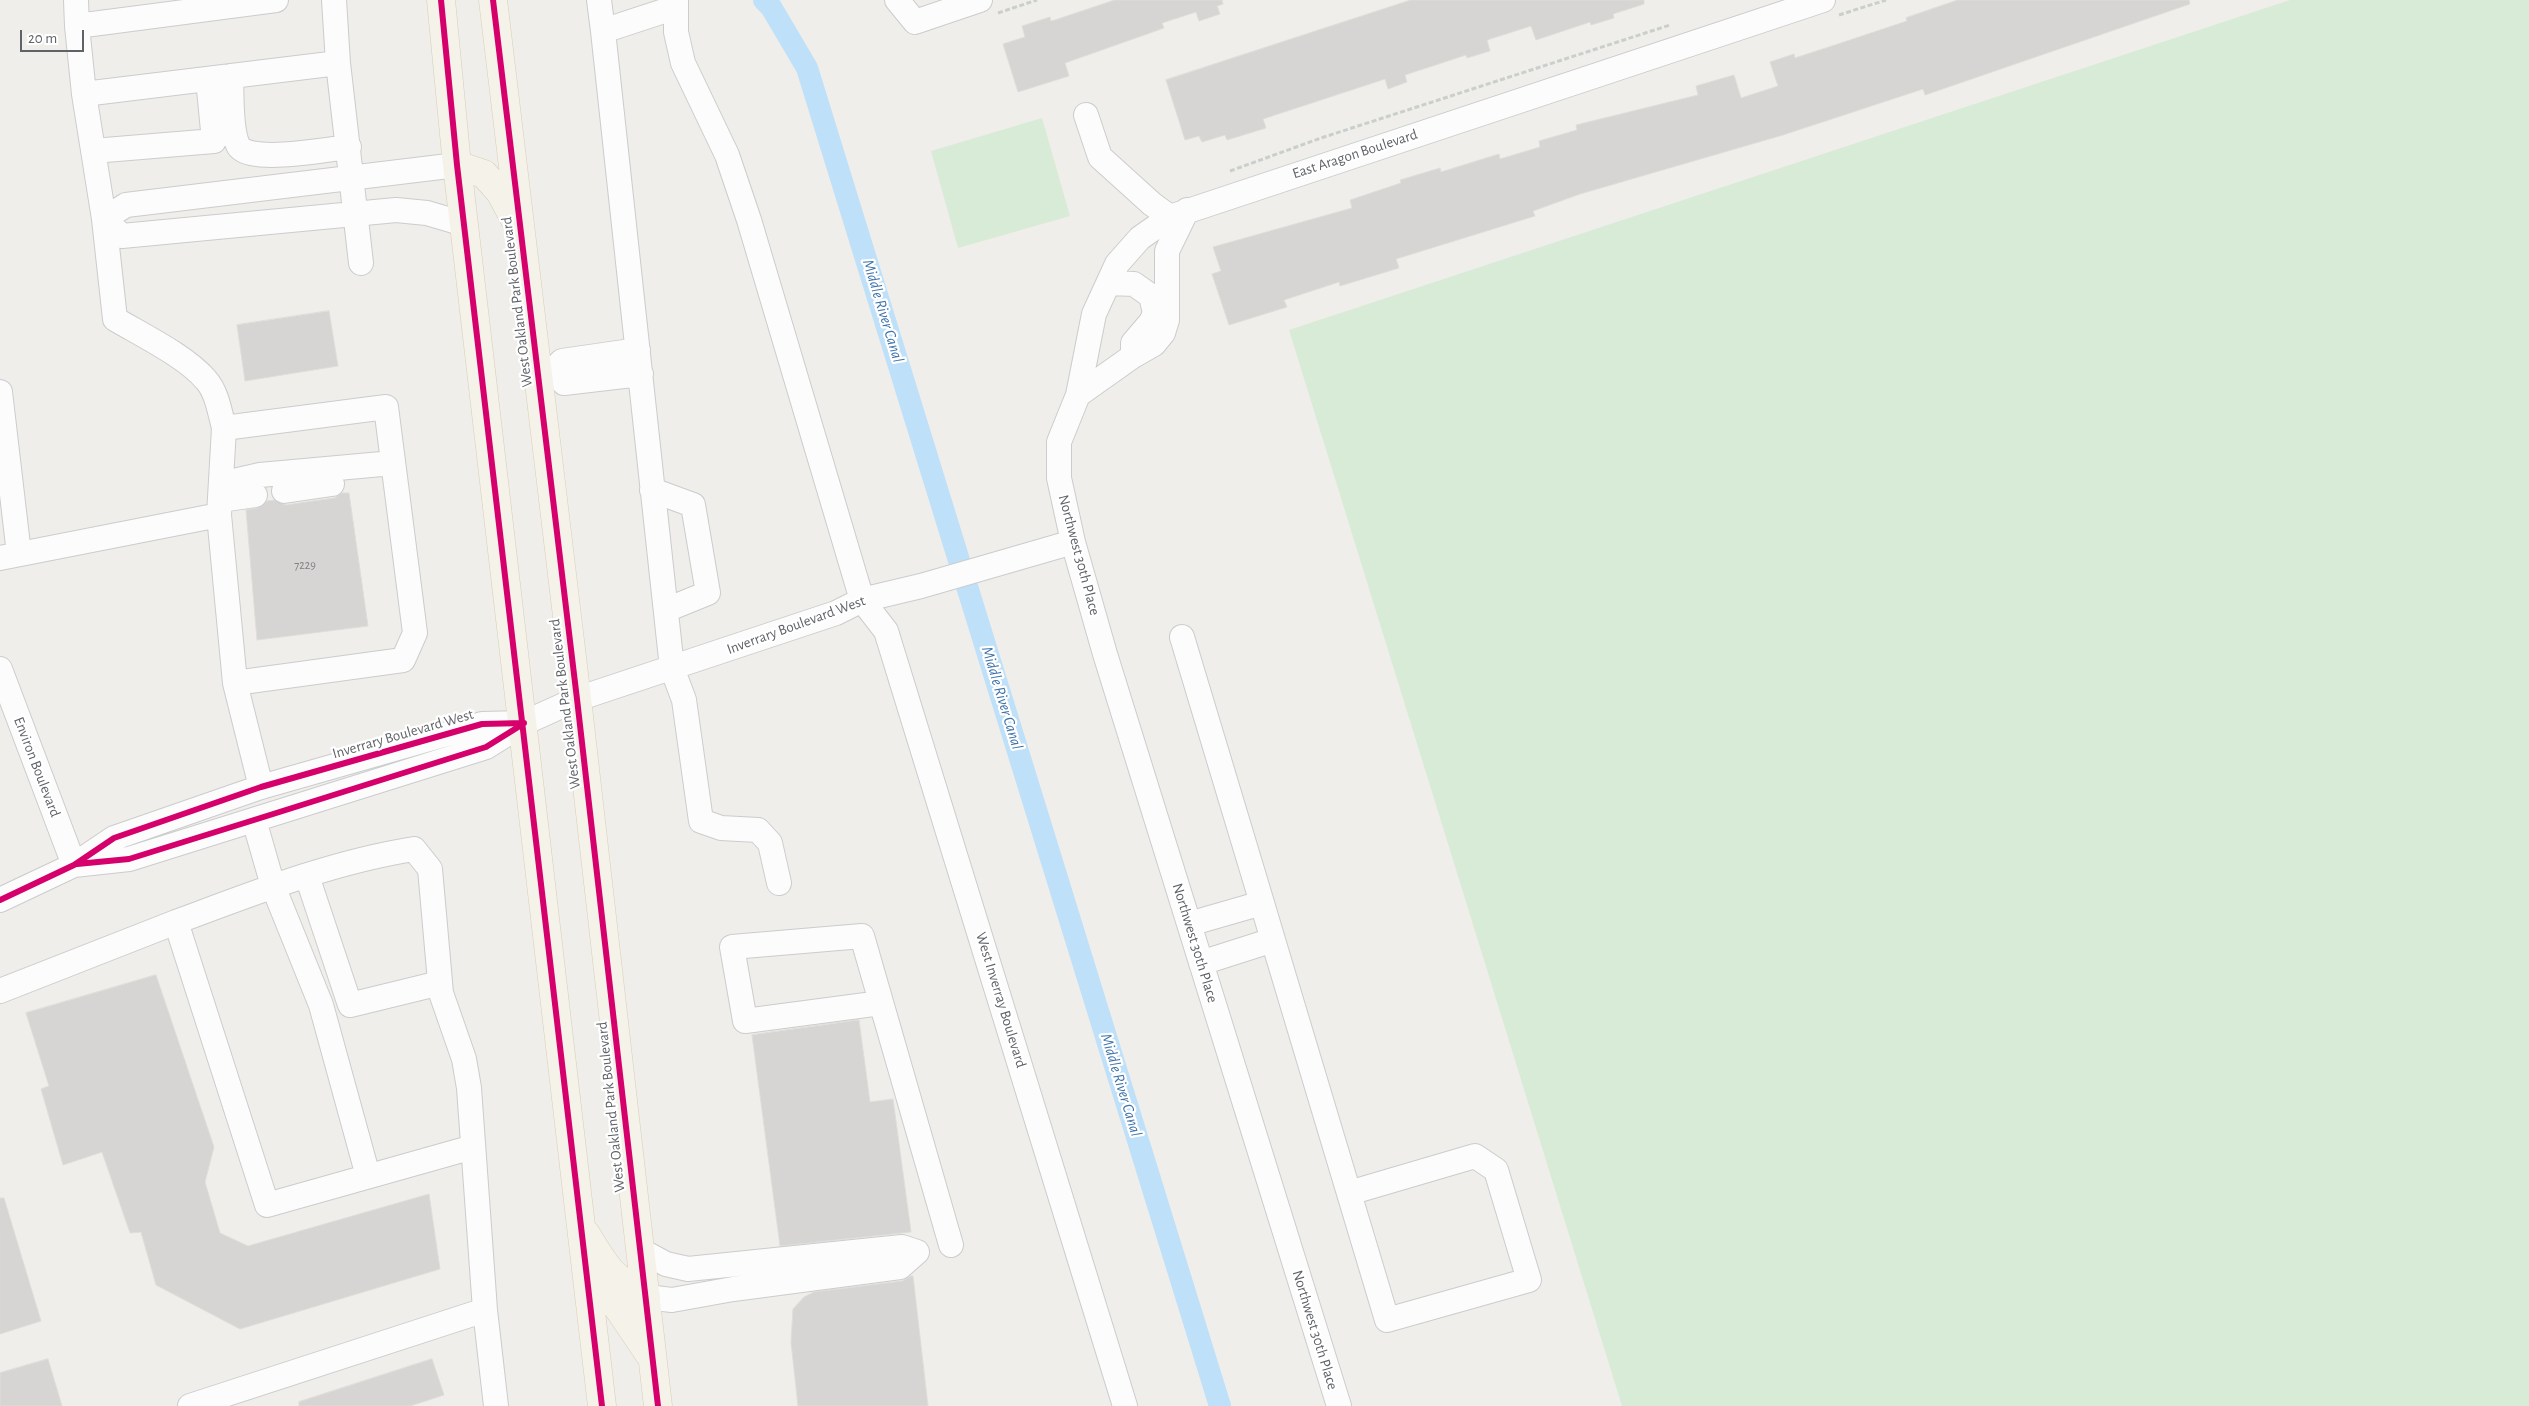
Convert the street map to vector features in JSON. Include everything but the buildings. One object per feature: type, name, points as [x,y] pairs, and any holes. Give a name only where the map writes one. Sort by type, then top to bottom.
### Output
[{"type":"main road","points":[[441,0],[457,165],[524,724],[602,1406]]},
{"type":"main road","name":"West Oakland Park Boulevard","points":[[492,0],[521,232],[546,371],[577,699],[658,1406]]},
{"type":"main road","points":[[457,165],[484,174],[500,192],[521,232]]},
{"type":"main road","points":[[581,1226],[605,1265],[620,1282],[646,1297]]},
{"type":"main road","points":[[588,1289],[616,1305],[653,1359]]},
{"type":"street","points":[[76,0],[84,94],[104,219],[115,320],[172,352],[207,380],[214,395],[224,428],[220,500],[235,683],[261,787]]},
{"type":"street","points":[[77,26],[276,0]]},
{"type":"street","points":[[334,0],[338,63],[353,177],[361,264]]},
{"type":"street","points":[[599,0],[672,668],[684,700],[702,821],[722,828],[758,830],[770,843],[779,883]]},
{"type":"street","points":[[897,0],[915,22],[980,0]]},
{"type":"street","name":"East Aragon Boulevard","points":[[1059,478],[1059,442],[1078,395],[1094,314],[1116,264],[1140,238],[1178,213],[1822,0]]},
{"type":"street","points":[[603,31],[676,4],[676,32],[683,63],[727,156],[749,220],[862,600]]},
{"type":"street","points":[[84,94],[338,63]]},
{"type":"street","points":[[231,76],[235,137],[238,146],[244,152],[262,156],[349,147]]},
{"type":"street","points":[[93,151],[214,141],[208,79]]},
{"type":"street","points":[[1078,395],[1133,356],[1154,344],[1163,333],[1167,320],[1167,251],[1178,213],[1152,204],[1100,158],[1086,115]]},
{"type":"street","points":[[104,219],[126,204],[457,165]]},
{"type":"street","points":[[104,219],[122,236],[396,210],[427,213],[464,224]]},
{"type":"street","points":[[1109,283],[1134,284],[1151,296],[1155,313],[1151,322],[1133,343],[1133,356]]},
{"type":"street","points":[[638,350],[562,360],[546,371],[564,382],[641,374]]},
{"type":"street","points":[[0,392],[10,556],[220,500],[255,495]]},
{"type":"street","points":[[224,428],[386,407],[415,633],[403,660],[235,683]]},
{"type":"street","points":[[220,500],[260,475],[393,464]]},
{"type":"street","points":[[284,491],[340,482],[367,466]]},
{"type":"street","name":"Northwest 30th Place","points":[[1059,478],[1074,542],[1105,654],[1339,1406]]},
{"type":"street","points":[[652,490],[694,505],[708,593],[666,610]]},
{"type":"street","name":"Inverrary Boulevard West","points":[[74,865],[129,859],[486,747],[524,724],[577,699],[836,613],[862,600],[922,586],[1074,542]]},
{"type":"street","name":"West Inverray Boulevard","points":[[862,600],[886,630],[1126,1406]]},
{"type":"street","points":[[1182,637],[1387,1320],[1529,1280],[1496,1170],[1475,1156],[1349,1193]]},
{"type":"street","name":"Environ Boulevard","points":[[0,669],[74,865]]},
{"type":"street","name":"Inverrary Boulevard West","points":[[0,900],[74,865],[114,838],[261,787],[482,724],[524,724]]},
{"type":"street","points":[[254,820],[273,886],[315,988],[368,1176]]},
{"type":"street","points":[[0,990],[273,886],[378,855],[414,849],[430,869],[441,993],[464,1059],[469,1088],[485,1310],[496,1406]]},
{"type":"street","points":[[307,876],[350,1005],[440,983]]},
{"type":"street","points":[[1189,924],[1262,903]]},
{"type":"street","points":[[176,922],[266,1205],[473,1147]]},
{"type":"street","points":[[881,1003],[745,1021],[732,947],[862,936],[951,1245]]},
{"type":"street","points":[[1201,962],[1273,940]]},
{"type":"street","points":[[315,988],[342,980]]},
{"type":"street","points":[[640,1250],[666,1264],[688,1269],[902,1248],[917,1252],[900,1267],[733,1289],[672,1300],[646,1297]]},
{"type":"street","points":[[190,1406],[485,1310]]},
{"type":"green space","points":[[2290,0],[2529,0],[2529,1406],[1622,1406],[1289,330]]},
{"type":"green space","points":[[1042,118],[1070,216],[958,248],[931,151]]},
{"type":"waterway","name":"Middle River Canal","points":[[764,0],[771,7],[807,68],[1220,1406]]},
{"type":"cycle path","points":[[441,0],[457,165],[602,1406]]},
{"type":"cycle path","points":[[493,0],[577,699],[658,1406]]},
{"type":"cycle path","points":[[0,900],[74,865],[114,838],[261,787],[482,724],[524,723]]},
{"type":"cycle path","points":[[77,864],[129,859],[254,820],[486,747],[523,724]]}]
